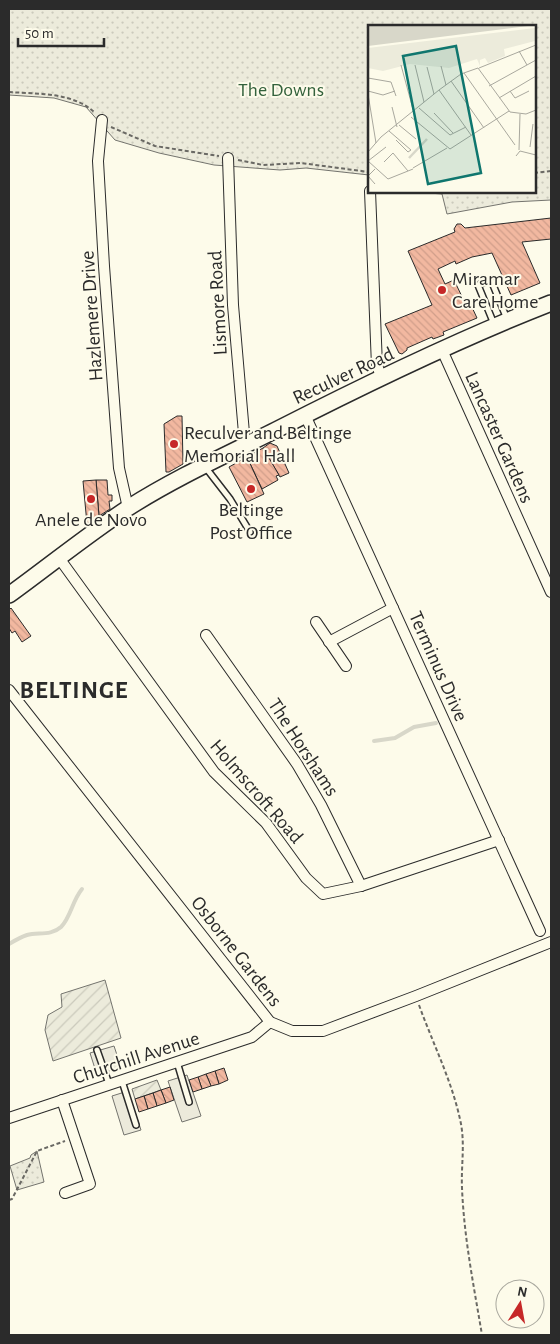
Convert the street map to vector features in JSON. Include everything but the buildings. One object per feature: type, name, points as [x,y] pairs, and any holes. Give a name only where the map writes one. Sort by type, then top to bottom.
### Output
[{"type":"street","name":"Hazlemere Drive","points":[[102,120],[98,160],[104,266],[119,468],[128,508]]},
{"type":"street","name":"Lismore Road","points":[[228,158],[233,305],[246,445]]},
{"type":"street","points":[[370,192],[377,366],[382,378]]},
{"type":"street","name":"Reculver Road","points":[[9,595],[128,508],[164,486],[382,378],[551,303]]},
{"type":"street","name":"Lancaster Gardens","points":[[442,350],[551,592]]},
{"type":"street","name":"Terminus Drive","points":[[305,415],[540,931]]},
{"type":"street","name":"Holmscroft Road","points":[[59,558],[214,772],[266,823],[306,878],[323,894],[361,886],[499,840]]},
{"type":"street","points":[[329,642],[393,608]]},
{"type":"street","points":[[316,622],[346,666]]},
{"type":"street","name":"The Horshams","points":[[206,635],[298,764],[321,805],[361,886]]},
{"type":"street","name":"Osborne Gardens","points":[[9,690],[270,1022],[292,1031],[323,1031],[551,942]]},
{"type":"street","name":"Churchill Avenue","points":[[9,1118],[252,1037],[270,1022]]},
{"type":"street","points":[[62,1100],[90,1184],[64,1192]]},
{"type":"lane","points":[[491,280],[502,324],[478,285],[491,280]]},
{"type":"lane","points":[[204,466],[230,499],[250,532]]},
{"type":"lane","points":[[97,1050],[109,1084]]},
{"type":"lane","points":[[176,1062],[189,1102]]},
{"type":"lane","points":[[122,1080],[136,1125]]},
{"type":"path","points":[[9,92],[57,95],[87,105],[109,126],[155,146],[263,164],[301,163],[368,172]]},
{"type":"path","points":[[535,174],[551,171]]},
{"type":"path","points":[[416,996],[452,1093],[461,1124],[464,1150],[462,1187],[465,1219],[482,1335]]},
{"type":"path","points":[[9,1200],[12,1199],[37,1152],[75,1138]]},
{"type":"green space","name":"The Downs","points":[[9,9],[551,9],[551,200],[512,202],[447,214],[442,194],[415,192],[535,192],[535,25],[368,25],[368,175],[306,168],[280,170],[214,165],[159,153],[115,140],[86,107],[54,98],[9,95]]},
{"type":"green space","points":[[105,980],[121,1038],[53,1061],[45,1030],[48,1015],[62,1007],[61,994]]},
{"type":"green space","points":[[157,1080],[161,1090],[135,1099],[132,1089]]},
{"type":"green space","points":[[37,1151],[44,1182],[17,1190],[10,1166],[30,1158]]},
{"type":"shaded area","points":[[114,1046],[121,1067],[97,1075],[90,1053]]},
{"type":"shaded area","points":[[187,1075],[201,1116],[182,1122],[168,1081]]},
{"type":"shaded area","points":[[128,1091],[141,1130],[124,1135],[112,1096]]},
{"type":"waterway","points":[[374,741],[395,738],[414,727],[436,723]]},
{"type":"waterway","points":[[9,944],[27,935],[49,933],[61,927],[82,889]]},
{"type":"place","name":"Miramar Care Home","points":[[442,290]]},
{"type":"place","name":"Reculver and Beltinge Memorial Hall","points":[[174,444]]},
{"type":"place","name":"Beltinge Post Office","points":[[251,489]]},
{"type":"place","name":"Anele de Novo","points":[[91,499]]},
{"type":"district","name":"BELTINGE","points":[[74,689]]}]
